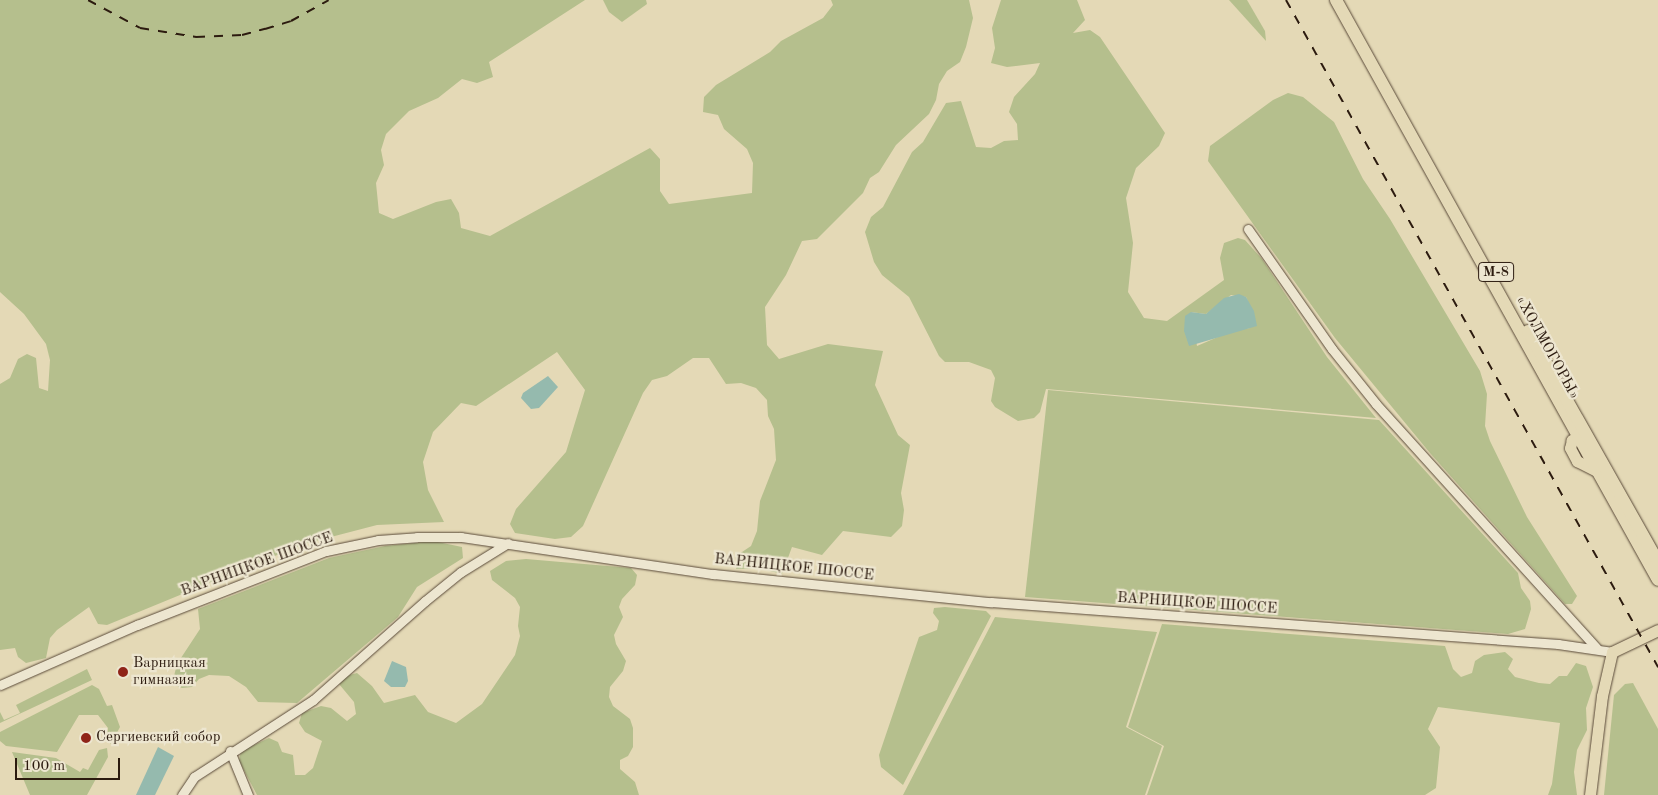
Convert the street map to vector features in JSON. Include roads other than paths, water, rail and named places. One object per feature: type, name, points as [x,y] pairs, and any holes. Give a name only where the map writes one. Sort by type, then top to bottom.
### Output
[{"type":"highway","name":"«ХОЛМОГОРЫ»","points":[[1336,0],[1584,437],[1658,562]]},
{"type":"highway","name":"«ХОЛМОГОРЫ»","points":[[1346,0],[1584,437],[1595,470],[1658,580]]},
{"type":"main road","points":[[1590,795],[1603,689],[1612,652],[1658,630]]},
{"type":"street","points":[[1248,229],[1332,349],[1376,404],[1597,649]]},
{"type":"street","name":"ВАРНИЦКОЕ ШОССЕ","points":[[0,685],[137,625],[326,551],[378,540],[417,536],[508,543],[713,574],[991,602],[1597,649],[1612,652]]},
{"type":"street","points":[[182,795],[194,777],[230,751],[314,700],[425,601],[461,572],[508,543]]},
{"type":"street","points":[[230,751],[248,795]]},
{"type":"water","points":[[1239,294],[1246,297],[1254,311],[1257,326],[1189,346],[1184,331],[1185,316],[1191,312],[1206,314],[1224,298]]},
{"type":"water","points":[[548,376],[558,387],[539,408],[531,409],[521,398],[523,393]]},
{"type":"water","points":[[392,661],[406,667],[408,681],[405,687],[391,687],[384,681]]},
{"type":"water","points":[[158,747],[174,756],[155,795],[136,795]]},
{"type":"railway","points":[[88,0],[140,28],[196,37],[242,35],[265,29],[291,21],[329,0]]},
{"type":"railway","points":[[1286,0],[1658,667]]},
{"type":"place","name":"Варницкая гимназия","points":[[123,672]]},
{"type":"place","name":"Сергиевский собор","points":[[86,738]]}]
